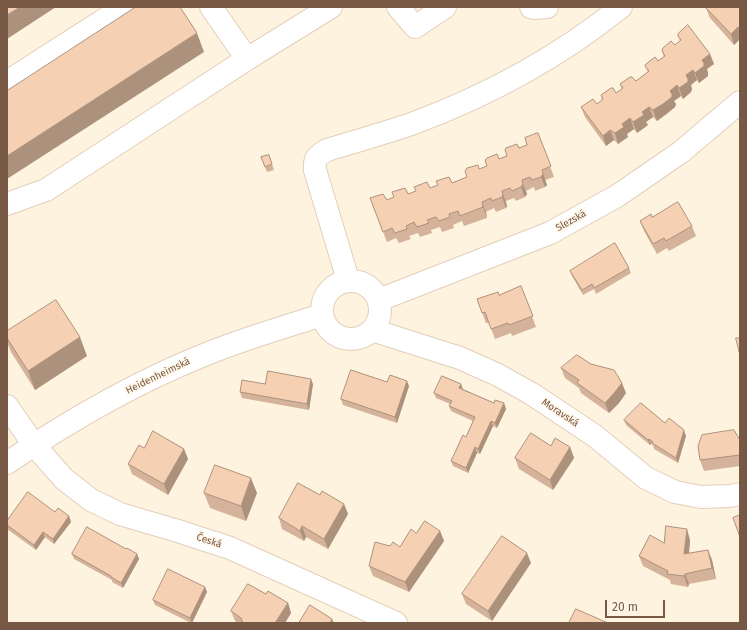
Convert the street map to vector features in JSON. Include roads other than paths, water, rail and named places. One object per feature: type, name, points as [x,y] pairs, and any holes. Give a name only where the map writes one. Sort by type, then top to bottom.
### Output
[{"type":"street","points":[[7,82],[124,7]]},
{"type":"street","points":[[211,7],[247,59]]},
{"type":"street","points":[[7,204],[46,190],[247,59],[331,7]]},
{"type":"street","points":[[398,7],[415,27],[446,7]]},
{"type":"street","points":[[531,7],[547,7]]},
{"type":"street","points":[[348,280],[315,170],[314,162],[320,154],[327,150],[414,123],[468,101],[519,76],[566,48],[621,7]]},
{"type":"street","name":"Slezská","points":[[379,300],[550,233],[617,196],[681,152],[740,102]]},
{"type":"street","points":[[348,280],[367,284],[374,291],[379,300],[380,316],[377,324],[365,336],[356,339],[347,339],[330,331],[322,315],[322,305],[325,296],[331,288],[348,280]]},
{"type":"street","name":"Heidenheimská","points":[[7,463],[102,404],[189,361],[232,344],[322,315]]},
{"type":"street","name":"Moravská","points":[[372,330],[460,358],[498,375],[532,394],[595,436],[646,478],[675,492],[701,497],[730,496],[740,494]]},
{"type":"street","name":"Česká","points":[[7,406],[34,445],[64,479],[91,500],[120,514],[230,548],[396,623]]}]
